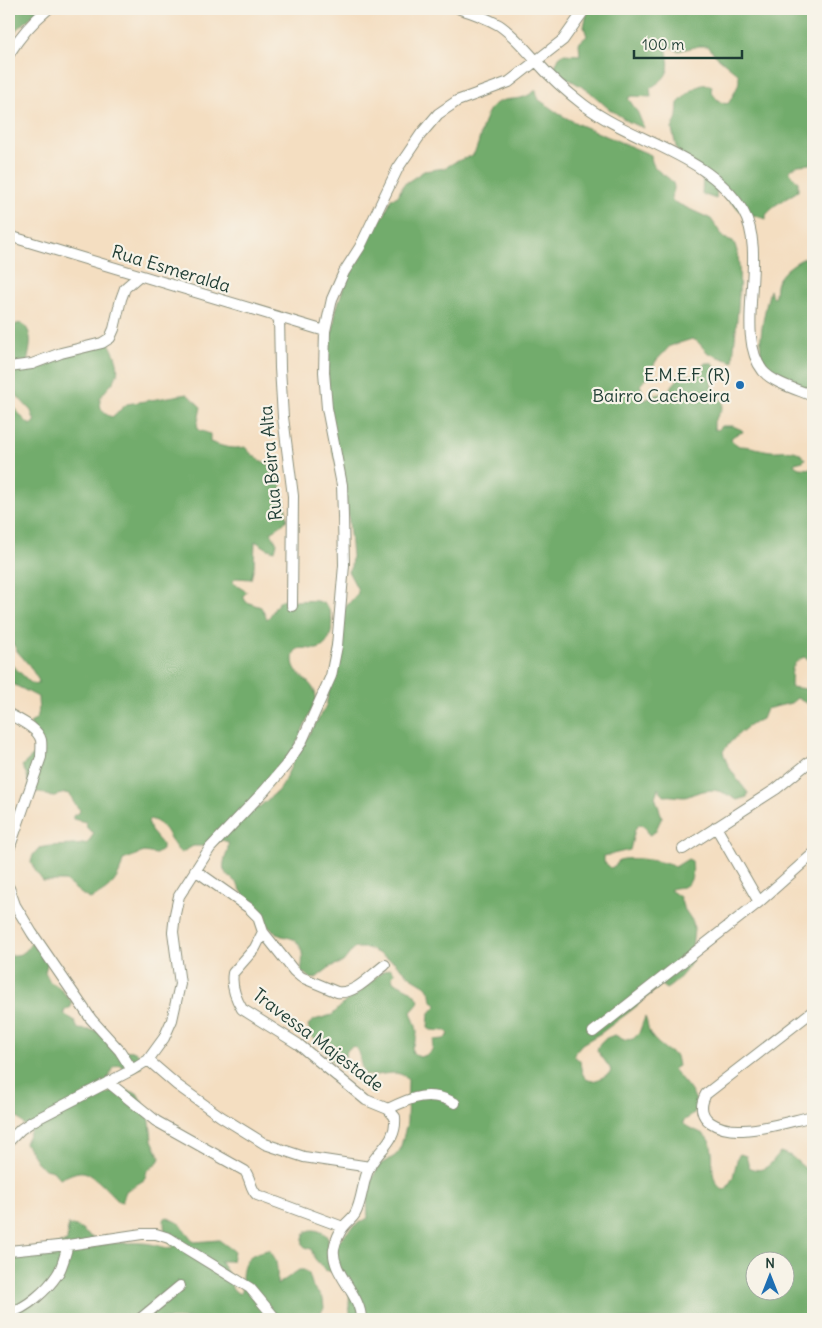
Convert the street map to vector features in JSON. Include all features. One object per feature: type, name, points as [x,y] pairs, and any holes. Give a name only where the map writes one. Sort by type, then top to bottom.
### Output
[{"type":"street","points":[[9,54],[16,41],[30,24],[48,9]]},
{"type":"street","points":[[460,9],[481,15],[500,26],[520,42],[560,87],[586,107],[694,165],[715,178],[731,193],[744,214],[750,231],[753,255],[751,332],[754,353],[763,371],[779,382],[813,396]]},
{"type":"street","points":[[9,1141],[33,1121],[148,1060],[164,1038],[177,1004],[180,984],[173,932],[179,896],[194,870],[210,848],[286,765],[301,743],[331,676],[344,565],[342,485],[326,399],[324,372],[325,331],[332,299],[344,272],[360,247],[398,168],[421,134],[438,114],[457,102],[509,82],[563,40],[585,9]]},
{"type":"street","name":"Rua Esmeralda","points":[[9,236],[325,331]]},
{"type":"street","points":[[9,367],[32,364],[102,343],[110,338],[125,288],[139,276]]},
{"type":"street","name":"Rua Beira Alta","points":[[279,318],[283,417],[293,496],[292,606]]},
{"type":"street","points":[[9,714],[41,738],[40,757],[9,849]]},
{"type":"street","points":[[683,849],[776,789],[813,759]]},
{"type":"street","points":[[716,826],[760,902]]},
{"type":"street","points":[[593,1032],[760,902],[813,854]]},
{"type":"street","points":[[194,870],[249,908],[258,917],[263,932],[301,977],[337,992],[344,993],[354,989],[385,965]]},
{"type":"street","points":[[9,888],[15,905],[32,933],[91,1019],[120,1051],[132,1070]]},
{"type":"street","name":"Travessa Majestade","points":[[263,932],[255,948],[232,973],[233,986],[238,1003],[242,1009],[298,1044],[366,1100],[388,1110],[414,1098],[426,1095],[455,1103]]},
{"type":"street","points":[[813,1011],[706,1094],[701,1104],[702,1113],[707,1120],[722,1127],[742,1130],[813,1116]]},
{"type":"street","points":[[148,1060],[220,1116],[265,1144],[304,1157],[370,1167]]},
{"type":"street","points":[[108,1082],[156,1121],[245,1171],[249,1176],[252,1191],[257,1195],[343,1226]]},
{"type":"street","points":[[362,1319],[358,1301],[335,1262],[334,1247],[343,1226],[355,1214],[370,1167],[392,1136],[396,1124],[395,1116],[388,1110]]},
{"type":"street","points":[[9,1251],[68,1245],[142,1234],[156,1234],[169,1238],[250,1288],[276,1319]]},
{"type":"street","points":[[9,1313],[41,1293],[58,1274],[68,1245]]},
{"type":"street","points":[[140,1319],[180,1286]]},
{"type":"green space","points":[[12,9],[40,9],[9,37],[9,15]]},
{"type":"green space","points":[[584,9],[813,9],[813,154],[811,164],[798,165],[790,170],[790,173],[798,182],[798,191],[774,206],[766,215],[766,219],[742,212],[727,199],[725,192],[720,188],[717,189],[716,199],[702,194],[703,175],[683,162],[677,151],[672,129],[677,117],[678,103],[694,89],[702,85],[712,86],[711,91],[719,101],[726,104],[729,103],[736,89],[739,82],[738,74],[715,55],[708,46],[678,51],[667,47],[669,64],[667,73],[662,80],[650,88],[651,97],[632,96],[628,98],[638,113],[644,128],[629,122],[608,108],[589,91],[553,71],[559,57],[563,54],[580,55],[579,43],[587,36],[584,27],[587,12]]},
{"type":"green space","points":[[536,90],[538,99],[559,114],[651,155],[652,163],[673,184],[672,201],[711,219],[724,238],[733,241],[739,266],[739,300],[733,362],[708,353],[697,341],[692,339],[670,346],[656,361],[647,378],[640,385],[643,392],[643,401],[655,395],[667,393],[682,375],[694,375],[705,363],[713,363],[716,368],[711,385],[723,405],[714,421],[714,429],[717,430],[721,426],[733,426],[742,430],[743,432],[731,438],[739,446],[771,451],[790,450],[798,452],[805,459],[794,465],[799,468],[813,469],[813,664],[804,657],[796,663],[792,669],[791,687],[813,690],[813,707],[797,698],[791,703],[766,709],[762,719],[741,732],[723,751],[730,768],[748,793],[747,797],[737,800],[722,792],[713,790],[702,791],[686,797],[664,796],[658,788],[655,797],[662,817],[655,832],[649,835],[645,826],[639,825],[635,829],[630,850],[604,856],[604,862],[611,868],[619,860],[625,859],[648,860],[675,867],[688,859],[692,861],[689,883],[683,887],[670,890],[680,897],[683,907],[693,922],[692,949],[695,955],[679,979],[666,989],[661,985],[601,1033],[582,1044],[574,1056],[580,1061],[583,1075],[586,1079],[594,1080],[605,1076],[611,1072],[597,1050],[601,1042],[615,1035],[624,1040],[633,1039],[639,1033],[645,1017],[652,1037],[676,1056],[678,1066],[673,1069],[694,1095],[696,1109],[693,1115],[684,1120],[683,1123],[707,1137],[711,1147],[715,1180],[723,1190],[727,1188],[733,1177],[740,1154],[746,1156],[749,1167],[759,1170],[767,1167],[780,1152],[791,1156],[808,1171],[813,1170],[813,1319],[351,1319],[349,1305],[350,1284],[340,1274],[325,1270],[315,1259],[311,1249],[303,1246],[304,1235],[310,1230],[324,1233],[328,1237],[330,1254],[346,1233],[368,1218],[368,1187],[379,1165],[395,1156],[400,1150],[407,1123],[408,1080],[404,1076],[394,1073],[365,1075],[357,1049],[354,1046],[348,1049],[344,1067],[340,1067],[331,1060],[323,1047],[311,1036],[308,1025],[314,1020],[332,1015],[383,971],[390,968],[395,973],[392,976],[393,981],[410,990],[419,999],[418,1004],[411,1012],[417,1034],[412,1047],[413,1054],[420,1057],[427,1055],[432,1050],[434,1040],[444,1039],[449,1034],[446,1031],[428,1028],[429,1014],[437,1005],[432,1001],[431,994],[426,986],[411,977],[393,961],[368,948],[354,948],[343,962],[330,967],[316,978],[311,979],[301,971],[302,952],[297,942],[278,935],[264,923],[250,905],[237,883],[225,872],[224,865],[228,842],[222,840],[208,846],[193,846],[181,853],[165,829],[156,821],[150,819],[148,821],[151,831],[162,844],[162,850],[156,854],[144,852],[123,860],[119,874],[112,884],[103,892],[90,899],[65,881],[43,881],[31,862],[33,855],[39,848],[88,843],[94,833],[87,828],[86,822],[73,819],[73,816],[79,813],[80,810],[70,794],[65,793],[51,797],[41,792],[30,791],[27,775],[22,766],[36,753],[41,744],[30,723],[38,715],[38,697],[9,682],[9,670],[12,665],[31,683],[37,685],[39,681],[11,640],[9,617],[9,402],[28,423],[31,425],[35,422],[31,411],[9,387],[9,332],[11,328],[17,324],[22,324],[27,329],[30,348],[27,362],[32,366],[44,367],[68,355],[108,341],[113,350],[118,369],[114,381],[100,398],[101,407],[106,414],[112,417],[127,404],[187,394],[201,407],[197,426],[199,430],[210,434],[210,442],[231,448],[245,447],[256,457],[277,469],[285,501],[287,519],[271,532],[277,543],[275,551],[255,541],[254,567],[251,579],[236,578],[233,581],[234,584],[247,592],[243,596],[246,602],[261,607],[267,619],[282,600],[321,602],[327,606],[330,613],[332,628],[327,643],[321,648],[302,648],[294,653],[293,658],[296,670],[313,688],[316,700],[294,749],[255,808],[257,809],[281,788],[294,760],[326,706],[343,610],[358,593],[348,571],[351,567],[352,556],[348,511],[328,431],[328,341],[333,330],[336,310],[345,283],[359,260],[371,232],[385,214],[391,199],[398,196],[403,185],[424,171],[445,168],[473,155],[490,109],[500,101],[525,97]]},
{"type":"green space","points":[[813,254],[813,393],[786,381],[768,369],[762,357],[761,338],[770,290],[774,298],[777,282],[780,277],[797,262]]},
{"type":"green space","points":[[31,942],[36,943],[48,961],[45,972],[50,982],[60,988],[72,1002],[71,1007],[64,1011],[65,1015],[74,1020],[78,1029],[98,1031],[116,1050],[135,1051],[142,1057],[141,1067],[129,1073],[120,1065],[114,1067],[102,1090],[104,1094],[124,1090],[137,1093],[149,1114],[152,1140],[160,1158],[147,1171],[144,1180],[126,1191],[122,1202],[118,1201],[102,1184],[87,1173],[77,1172],[60,1179],[53,1171],[45,1169],[37,1162],[25,1143],[31,1130],[9,1112],[9,955],[23,953]]},
{"type":"green space","points":[[167,1217],[179,1223],[194,1242],[219,1240],[234,1251],[232,1261],[220,1261],[236,1292],[240,1294],[242,1292],[243,1269],[247,1259],[259,1252],[268,1250],[276,1261],[277,1285],[299,1270],[304,1270],[309,1274],[313,1287],[323,1299],[324,1308],[316,1319],[9,1319],[9,1284],[13,1279],[16,1266],[11,1261],[11,1258],[67,1242],[68,1225],[78,1227],[93,1238],[103,1242],[145,1243],[172,1249],[173,1247],[168,1241],[165,1231],[164,1219]]},
{"type":"place","name":"E.M.E.F. (R) Bairro Cachoeira","points":[[740,385]]}]
